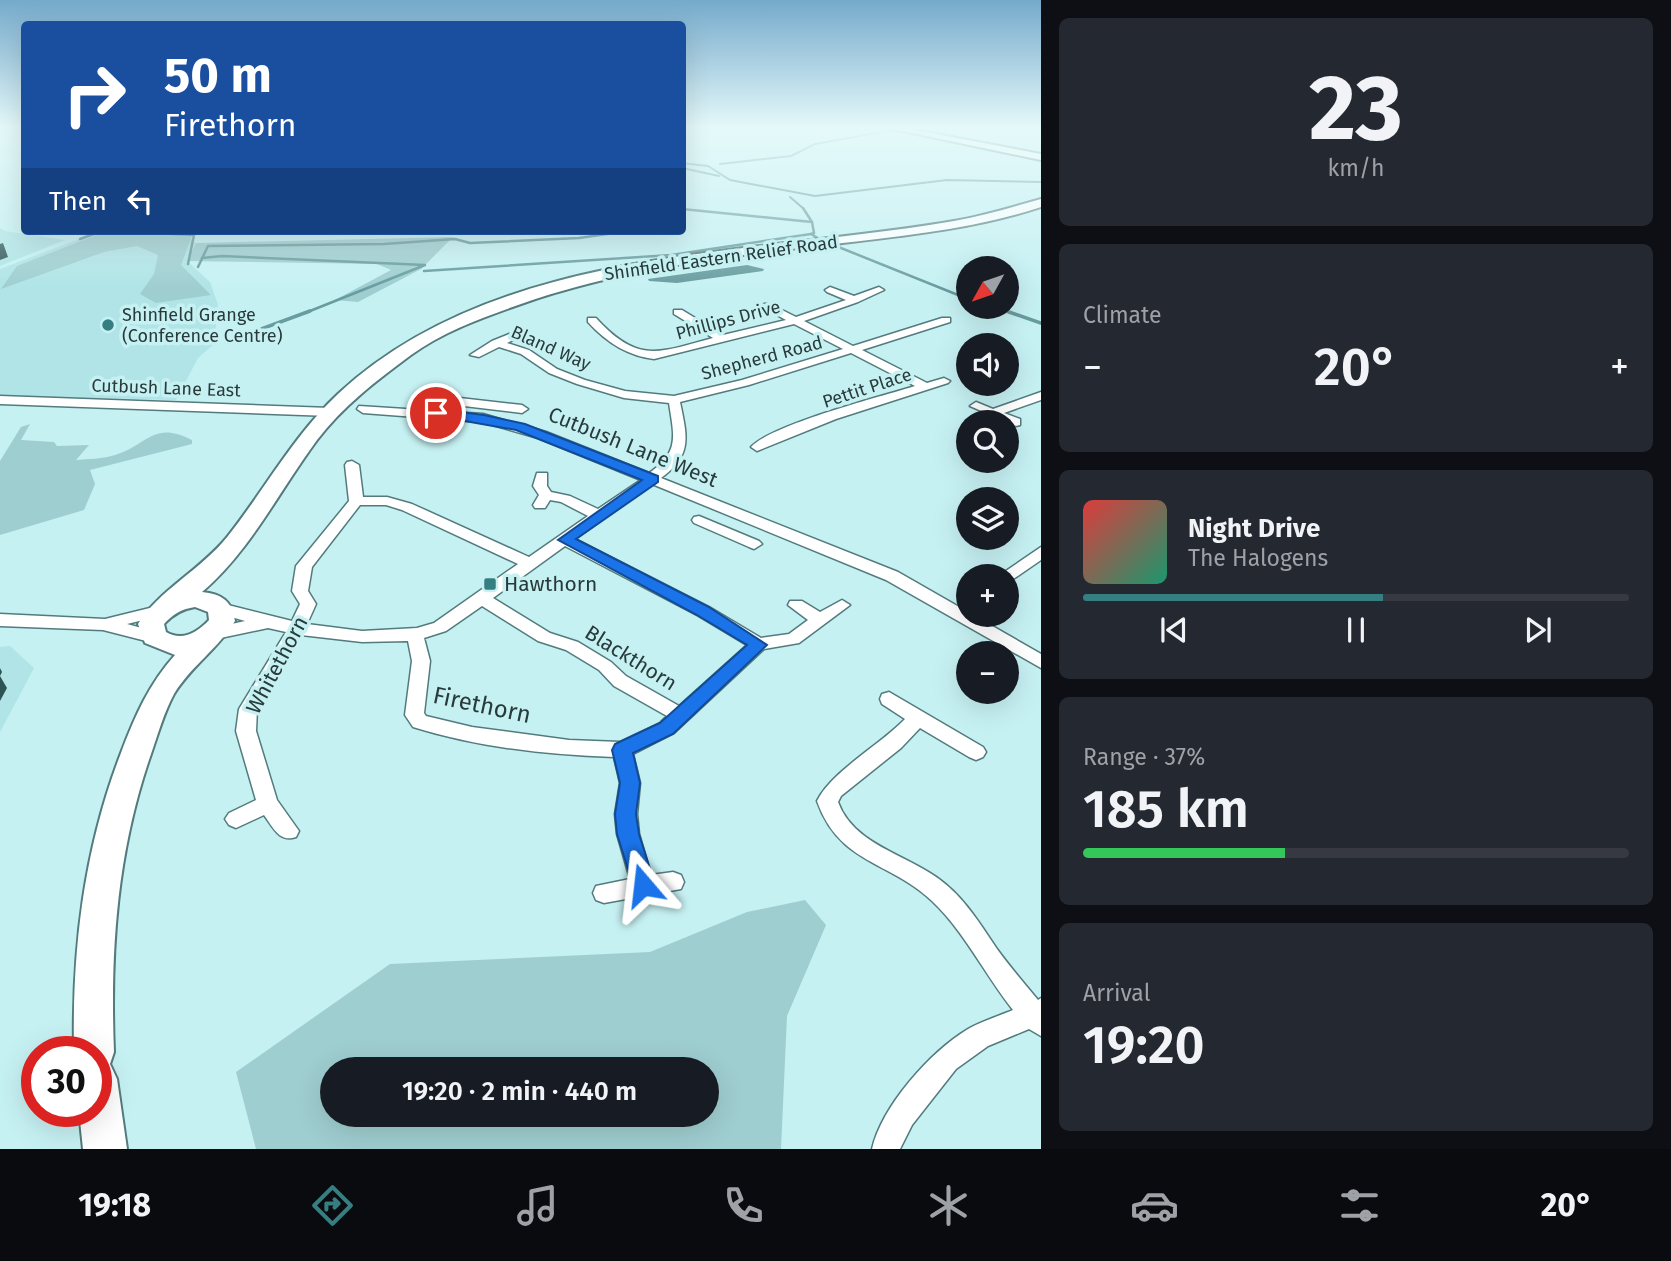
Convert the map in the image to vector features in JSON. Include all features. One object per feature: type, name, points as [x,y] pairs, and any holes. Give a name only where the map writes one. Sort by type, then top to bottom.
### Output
[{"type":"main road","name":"Shinfield Eastern Relief Road","points":[[166,608],[217,564],[330,412],[374,372],[435,334],[484,311],[556,287],[663,264],[953,225],[1007,214],[1041,202]]},
{"type":"main road","points":[[94,1036],[93,947],[104,863],[130,769],[163,690],[222,621],[213,592],[217,564]]},
{"type":"main road","points":[[163,690],[151,624],[166,608],[195,599],[218,606]]},
{"type":"main road","points":[[155,639],[173,645],[207,637]]},
{"type":"main road","points":[[102,1127],[105,1149]]},
{"type":"street","points":[[830,290],[855,300]]},
{"type":"street","name":"Phillips Drive","points":[[592,320],[605,333],[648,356],[795,320],[879,290]]},
{"type":"street","points":[[767,306],[926,387]]},
{"type":"street","points":[[665,313],[684,311],[722,339]]},
{"type":"street","name":"Shepherd Road","points":[[674,400],[855,350],[946,320]]},
{"type":"street","name":"Bland Way","points":[[475,355],[519,332]]},
{"type":"street","name":"Bland Way","points":[[496,343],[525,352],[552,371],[581,382],[624,394],[674,400]]},
{"type":"street","name":"Pettit Place","points":[[757,447],[773,438],[944,381]]},
{"type":"street","points":[[1000,410],[1040,395]]},
{"type":"street","name":"Cutbush Lane East","points":[[0,400],[330,412]]},
{"type":"street","points":[[218,606],[265,623],[382,638],[415,635],[445,625],[653,479],[680,451],[681,436],[674,400]]},
{"type":"street","points":[[451,401],[522,409]]},
{"type":"street","points":[[484,418],[495,404]]},
{"type":"street","name":"Cutbush Lane West","points":[[371,406],[484,418],[542,435],[892,576],[956,608]]},
{"type":"street","points":[[976,406],[985,410]]},
{"type":"street","name":"Pettit Place","points":[[783,419],[800,430]]},
{"type":"street","points":[[352,465],[356,501],[387,501],[407,507],[530,564]]},
{"type":"street","points":[[542,476],[540,486],[543,500],[565,499],[600,516]]},
{"type":"street","name":"Whitethorn","points":[[288,831],[268,804],[246,731],[248,709],[277,667],[296,626],[305,614],[308,604],[300,590],[304,566],[356,501]]},
{"type":"street","points":[[732,534],[749,518]]},
{"type":"street","name":"Cutbush Lane West","points":[[699,520],[754,544]]},
{"type":"street","points":[[565,540],[703,611],[759,645],[793,639],[842,605]]},
{"type":"street","points":[[1019,569],[1041,552]]},
{"type":"street","name":"Blackthorn","points":[[483,599],[544,637],[572,646],[605,666],[620,681],[682,716]]},
{"type":"street","points":[[796,605],[820,620]]},
{"type":"street","points":[[103,624],[166,608]]},
{"type":"street","points":[[0,620],[103,624],[155,639]]},
{"type":"street","points":[[207,637],[265,623]]},
{"type":"street","name":"Cutbush Lane West","points":[[988,627],[1041,662]]},
{"type":"street","name":"Firethorn","points":[[415,635],[421,661],[414,716],[420,722],[472,734],[569,748],[622,750],[651,738],[682,716],[759,645]]},
{"type":"street","points":[[889,699],[976,752]]},
{"type":"street","points":[[886,1149],[889,1136],[902,1115],[947,1060],[979,1037],[1039,1016],[934,888],[909,869],[863,845],[830,816],[827,801],[834,790],[894,743],[918,718]]},
{"type":"street","points":[[622,750],[630,783],[626,814],[628,834],[643,885]]},
{"type":"street","points":[[236,819],[268,804]]},
{"type":"street","points":[[604,893],[673,882]]},
{"type":"shaded area","points":[[0,228],[21,235],[65,240],[0,266]]},
{"type":"shaded area","name":"Shinfield Grange (Conference Centre)","points":[[89,235],[188,235],[196,243],[187,261],[210,282],[218,305],[214,344],[198,358],[176,400],[0,396],[0,269]]},
{"type":"shaded area","points":[[97,235],[192,236],[181,265],[211,295],[156,303],[140,294],[154,274],[158,255],[137,246],[104,252],[1,289],[17,266]]},
{"type":"shaded area","points":[[453,237],[421,269],[358,302],[335,300],[391,270],[377,264],[187,261],[196,243]]},
{"type":"shaded area","points":[[747,265],[764,269],[677,283],[648,279]]},
{"type":"shaded area","points":[[30,424],[21,440],[54,442],[57,446],[89,445],[76,460],[115,455],[159,433],[179,434],[192,440],[192,444],[90,470],[95,484],[84,510],[0,535],[0,461],[21,427]]},
{"type":"shaded area","points":[[10,646],[34,668],[0,732],[0,647]]},
{"type":"shaded area","points":[[805,900],[826,925],[787,1016],[781,1149],[256,1149],[236,1072],[390,964],[650,952],[747,912]]},
{"type":"waterway","points":[[744,183],[815,196],[925,183]]},
{"type":"waterway","points":[[790,197],[803,208]]},
{"type":"waterway","points":[[803,208],[812,222]]},
{"type":"waterway","points":[[686,209],[812,222]]},
{"type":"waterway","points":[[811,234],[814,233],[812,222]]},
{"type":"waterway","points":[[424,271],[671,255],[811,234]]},
{"type":"waterway","points":[[811,234],[821,240]]},
{"type":"waterway","points":[[80,239],[91,235]]},
{"type":"waterway","points":[[188,264],[194,235]]},
{"type":"waterway","points":[[202,258],[208,246],[384,244],[455,239],[470,243],[600,235]]},
{"type":"waterway","points":[[831,244],[956,294]]},
{"type":"waterway","points":[[202,258],[222,256],[425,265],[310,311]]},
{"type":"waterway","points":[[198,267],[202,258]]},
{"type":"waterway","points":[[226,342],[310,311]]},
{"type":"waterway","points":[[305,313],[310,311]]},
{"type":"waterway","points":[[1019,315],[1041,323]]},
{"type":"place","name":"Shinfield Grange (Conference Centre)","points":[[108,325]]},
{"type":"place","name":"Hawthorn","points":[[490,584]]},
{"type":"route","points":[[436,413],[484,418],[520,427],[653,479],[565,540],[703,611],[717,622],[759,645],[667,729],[622,750],[630,783],[626,814],[628,834],[643,885]]}]
